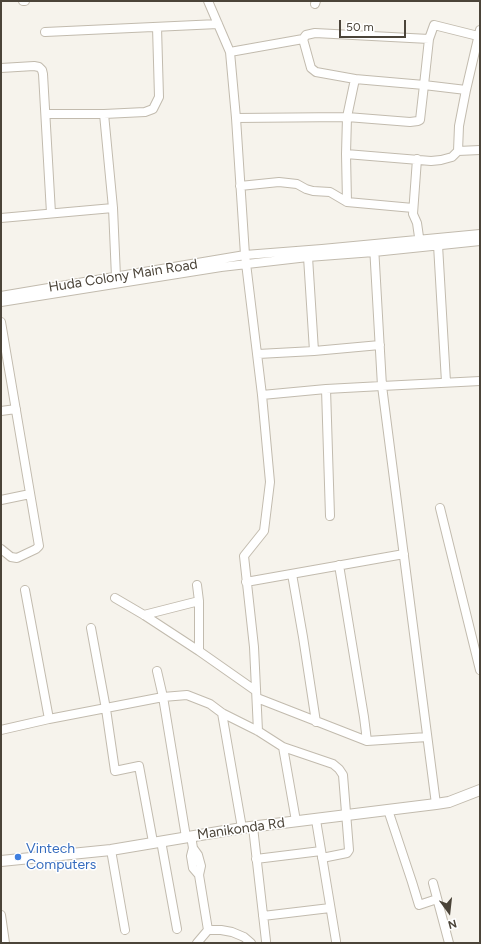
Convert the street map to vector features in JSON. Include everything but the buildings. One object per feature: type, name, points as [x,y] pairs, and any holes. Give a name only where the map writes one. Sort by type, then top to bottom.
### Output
[{"type":"street","points":[[208,1],[230,52],[245,255],[258,354],[270,482],[264,531],[244,556],[254,647],[258,731]]},
{"type":"street","points":[[45,32],[218,24]]},
{"type":"street","points":[[236,118],[347,117],[410,122],[418,121],[420,120],[429,39],[434,26],[479,33],[459,126],[458,151]]},
{"type":"street","points":[[46,114],[104,114],[145,112],[152,109],[159,97],[157,27]]},
{"type":"street","points":[[230,52],[304,39],[306,35],[315,33],[429,39]]},
{"type":"street","points":[[304,39],[311,68],[316,72],[355,79],[466,90]]},
{"type":"street","points":[[1,68],[34,66],[39,67],[42,70],[46,114],[51,213]]},
{"type":"street","points":[[347,202],[347,117],[355,79]]},
{"type":"street","points":[[104,114],[113,208],[116,277]]},
{"type":"street","points":[[346,154],[431,161],[452,157],[458,151],[480,150]]},
{"type":"street","points":[[417,159],[412,214],[417,223],[420,244]]},
{"type":"street","points":[[240,186],[279,182],[297,184],[313,191],[330,192],[347,202],[413,208]]},
{"type":"street","points":[[1,218],[113,208]]},
{"type":"street","points":[[1,302],[221,267],[374,248],[420,244],[480,234]]},
{"type":"street","points":[[420,244],[438,245],[480,241]]},
{"type":"street","points":[[438,245],[446,382]]},
{"type":"street","points":[[374,248],[382,386],[436,804]]},
{"type":"street","name":"Huda Colony Main Road","points":[[1,296],[245,255],[374,248]]},
{"type":"street","points":[[308,257],[314,350]]},
{"type":"street","points":[[1,322],[39,546],[17,558],[11,557],[1,549]]},
{"type":"street","points":[[258,354],[380,345]]},
{"type":"street","points":[[262,395],[326,389],[480,381]]},
{"type":"street","points":[[326,389],[330,516]]},
{"type":"street","points":[[1,411],[16,409]]},
{"type":"street","points":[[1,500],[30,494]]},
{"type":"street","points":[[440,508],[480,670]]},
{"type":"street","points":[[246,582],[404,554]]},
{"type":"street","points":[[339,565],[367,742]]},
{"type":"street","points":[[292,574],[316,722]]},
{"type":"street","points":[[197,585],[199,601],[198,651]]},
{"type":"street","points":[[25,590],[49,719]]},
{"type":"street","points":[[115,598],[144,615],[198,651],[256,695],[316,722],[367,742],[427,737]]},
{"type":"street","points":[[144,615],[199,601]]},
{"type":"street","points":[[91,628],[106,709],[115,771],[139,766],[177,929]]},
{"type":"street","points":[[157,671],[189,837],[193,848],[191,856],[192,863],[199,875],[208,930],[197,943]]},
{"type":"street","points":[[1,730],[163,697],[186,695],[210,704],[222,713],[258,731],[283,747],[333,764],[339,769],[343,775],[349,850],[347,853],[256,859]]},
{"type":"street","points":[[222,713],[247,827],[256,859],[266,941]]},
{"type":"street","points":[[283,747],[296,822]]},
{"type":"street","name":"Manikonda Rd","points":[[1,861],[111,850],[157,841],[247,827],[316,820],[436,804],[449,802],[480,790]]},
{"type":"street","points":[[388,810],[419,905],[437,899]]},
{"type":"street","points":[[316,820],[336,941]]},
{"type":"street","points":[[111,850],[125,930]]},
{"type":"street","points":[[433,883],[449,943]]},
{"type":"street","points":[[263,916],[330,908]]},
{"type":"street","points":[[1,915],[5,943]]},
{"type":"street","points":[[208,930],[232,932],[244,937],[251,943]]},
{"type":"place","name":"Vintech Computers","points":[[18,857]]}]
